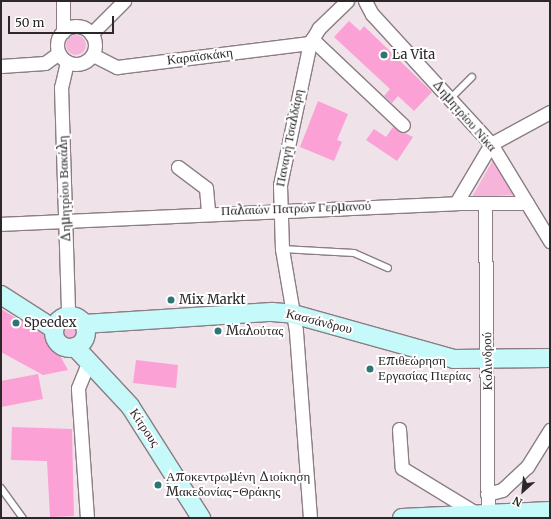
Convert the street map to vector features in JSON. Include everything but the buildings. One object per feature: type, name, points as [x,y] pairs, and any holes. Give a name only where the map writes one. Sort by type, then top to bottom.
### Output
[{"type":"main road","points":[[1,295],[54,329]]},
{"type":"main road","name":"Κασσάνδρου","points":[[76,320],[272,312],[293,314],[454,358],[488,361],[550,358]]},
{"type":"main road","points":[[59,320],[76,320],[84,340],[76,347],[62,345],[55,338],[54,329],[59,320]]},
{"type":"main road","name":"Κίτρους","points":[[76,347],[88,363],[130,406],[201,518]]},
{"type":"main road","points":[[402,518],[550,511]]},
{"type":"street","points":[[63,1],[63,32],[58,42],[63,57]]},
{"type":"street","points":[[91,34],[124,1]]},
{"type":"street","points":[[348,1],[311,41],[403,125]]},
{"type":"street","name":"Δημητρίου Νίκα","points":[[365,1],[372,14],[491,144],[549,239]]},
{"type":"street","points":[[1,66],[45,62],[63,57],[84,63],[93,55],[96,44],[91,34],[81,27],[63,32]]},
{"type":"street","name":"Καραϊσκάκη","points":[[93,55],[117,67],[311,41]]},
{"type":"street","name":"Παναγή Τσαλδάρη","points":[[310,518],[293,314],[282,249],[280,185],[311,41]]},
{"type":"street","name":"Δημητρίου Βακάλη","points":[[63,57],[61,87],[66,219],[76,320]]},
{"type":"street","points":[[456,203],[491,144],[550,112]]},
{"type":"street","points":[[178,167],[206,188],[208,212]]},
{"type":"street","name":"Παλαιών Πατρών Γερμανού","points":[[1,224],[66,219],[280,209],[456,203],[527,203]]},
{"type":"street","name":"Κολινδρού","points":[[485,204],[488,361],[487,494],[485,515]]},
{"type":"street","points":[[87,518],[78,388],[88,363]]},
{"type":"street","points":[[399,429],[402,468],[485,515]]},
{"type":"street","points":[[487,494],[502,490],[527,467],[550,430]]},
{"type":"lane","points":[[450,99],[472,77]]},
{"type":"lane","points":[[282,249],[354,253],[388,268]]},
{"type":"lane","points":[[1,488],[23,518]]},
{"type":"shaded area","points":[[72,35],[80,35],[86,41],[86,49],[80,55],[72,55],[66,49],[66,41]]},
{"type":"shaded area","points":[[493,160],[518,195],[472,197]]},
{"type":"shaded area","points":[[69,324],[75,326],[77,332],[75,338],[69,340],[63,338],[61,332],[63,326]]},
{"type":"place","name":"La Vita","points":[[384,55]]},
{"type":"place","name":"Mix Markt","points":[[171,300]]},
{"type":"place","name":"Speedex","points":[[16,323]]},
{"type":"place","name":"Μαλούτας","points":[[218,331]]},
{"type":"place","name":"Επιθεώρηση Εργασίας Πιερίας","points":[[370,369]]},
{"type":"place","name":"Αποκεντρωμένη Διοίκηση Μακεδονίας-Θράκης","points":[[158,485]]}]
